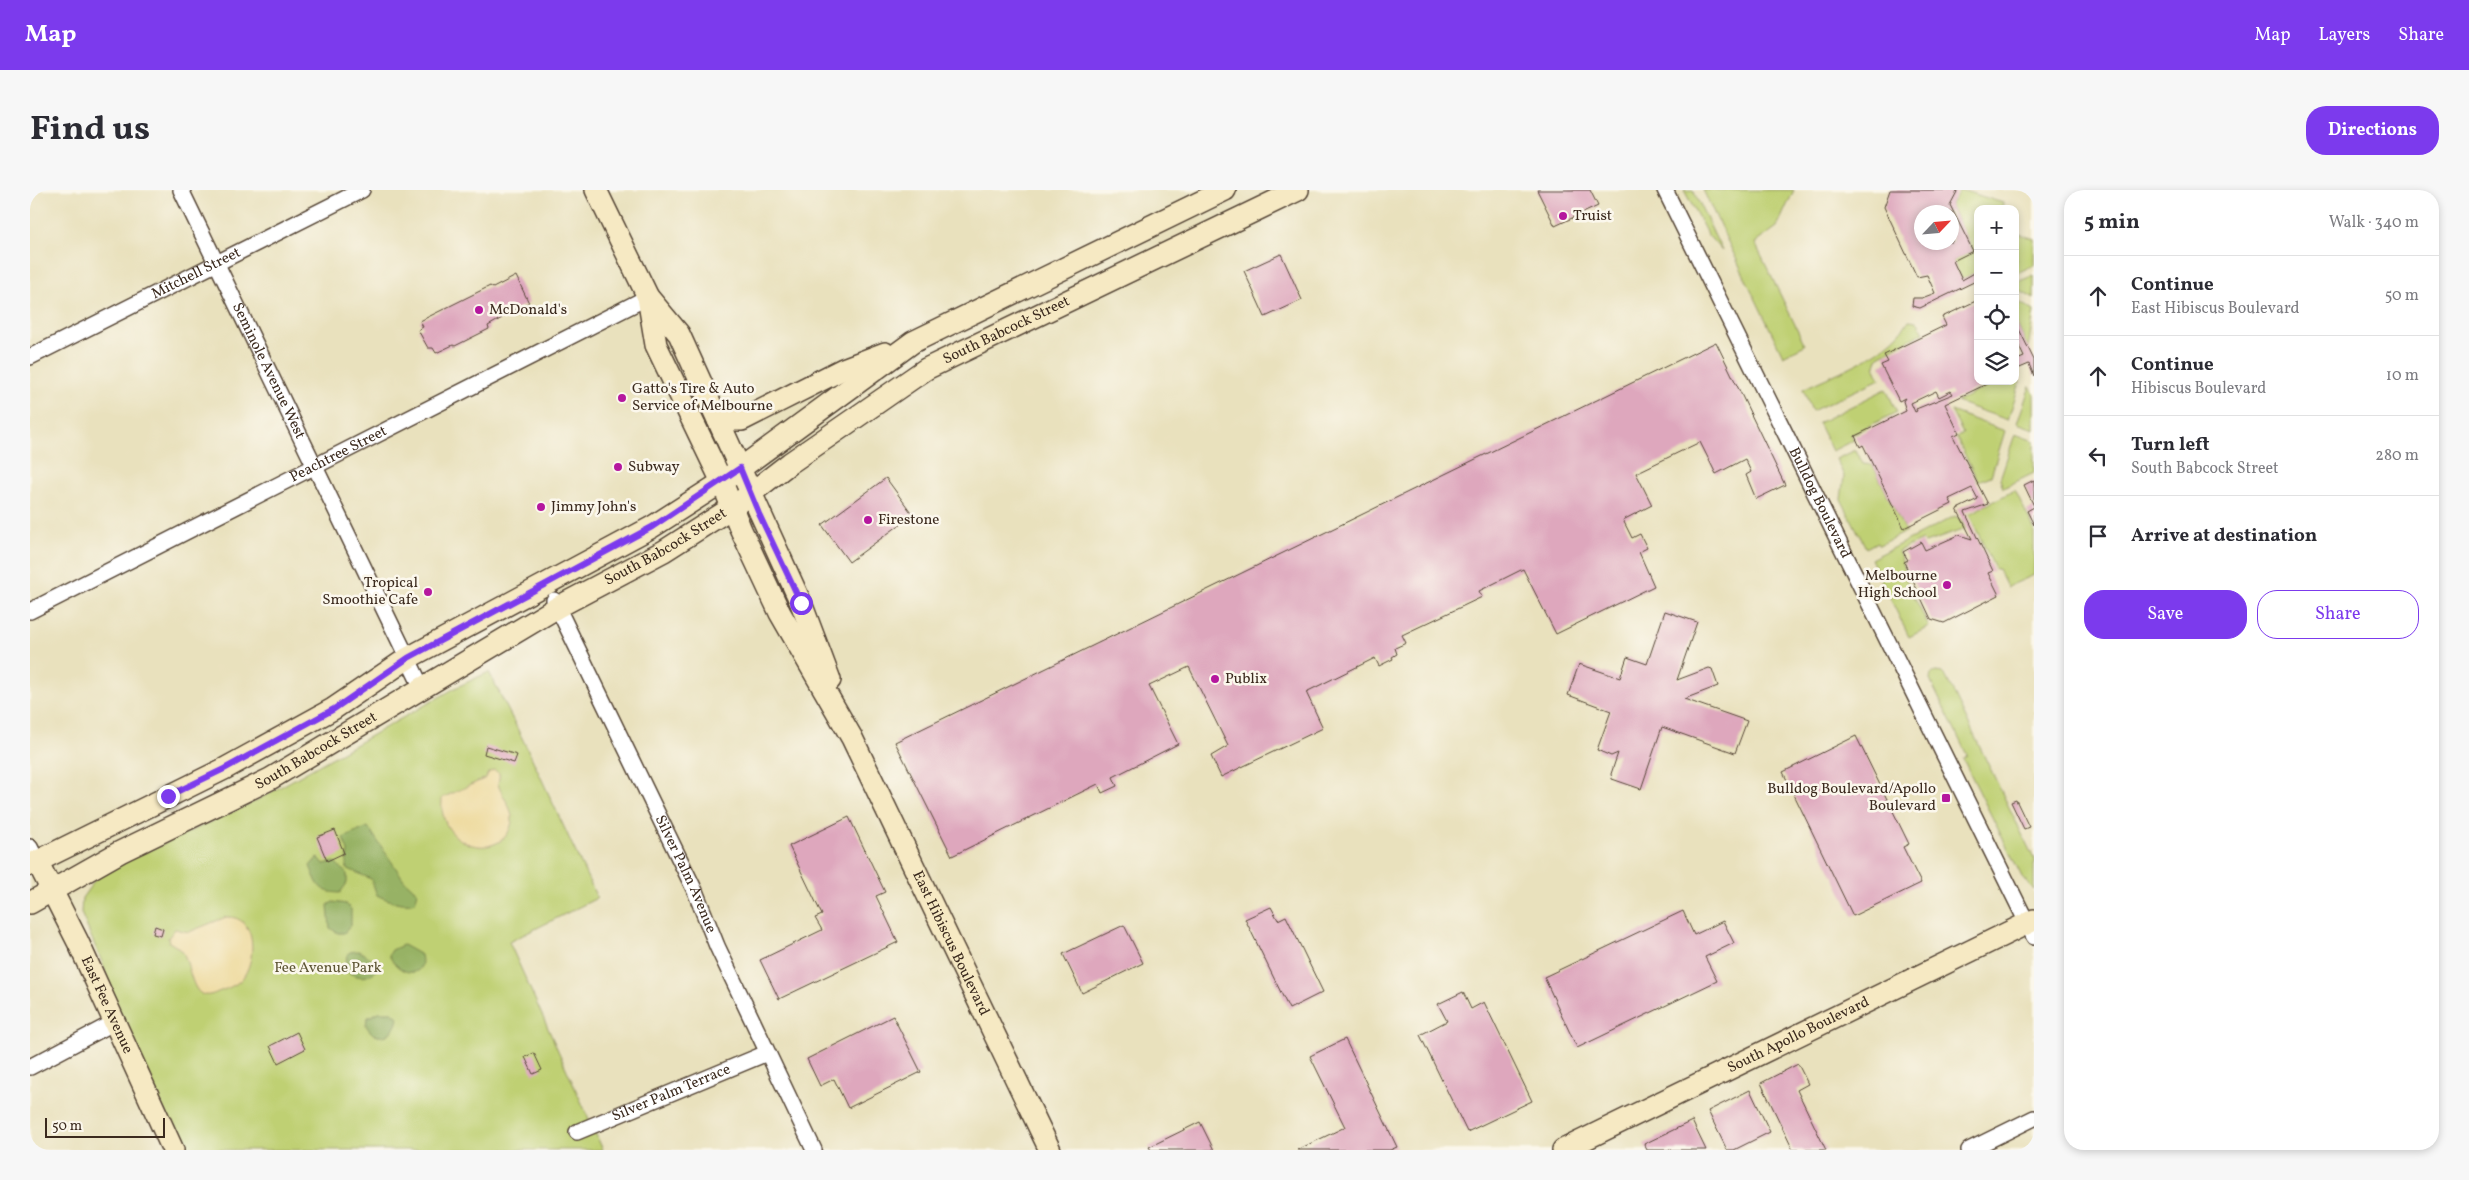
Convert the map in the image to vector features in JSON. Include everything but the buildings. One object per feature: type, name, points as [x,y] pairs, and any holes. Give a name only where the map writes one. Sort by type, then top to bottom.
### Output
[{"type":"main road","points":[[596,190],[648,297]]},
{"type":"main road","name":"South Babcock Street","points":[[32,858],[224,769],[334,709],[408,658],[652,527],[676,509],[722,482],[913,342],[1225,190]]},
{"type":"main road","name":"South Babcock Street","points":[[30,903],[120,852],[270,779],[422,688],[556,603],[664,552],[733,507],[883,396],[926,369],[1102,286],[1298,190]]},
{"type":"main road","points":[[1140,267],[1162,230],[1198,203]]},
{"type":"main road","points":[[1102,286],[1134,249],[1143,230]]},
{"type":"main road","name":"East Hibiscus Boulevard","points":[[648,297],[679,334],[801,603],[852,738]]},
{"type":"main road","name":"East Hibiscus Boulevard","points":[[648,297],[656,345],[722,482],[741,530],[780,613],[852,738],[1050,1150]]},
{"type":"main road","points":[[718,420],[742,420],[843,369],[913,342]]},
{"type":"main road","name":"East Fee Avenue","points":[[32,858],[78,942],[113,1023],[173,1150]]},
{"type":"main road","name":"South Apollo Boulevard","points":[[1563,1150],[1593,1143],[2032,927]]},
{"type":"street","name":"Seminole Avenue West","points":[[181,190],[422,688]]},
{"type":"street","name":"Mitchell Street","points":[[30,357],[215,262],[362,190]]},
{"type":"street","name":"Bulldog Boulevard","points":[[1665,190],[2032,927]]},
{"type":"street","name":"Peachtree Street","points":[[30,611],[315,468],[648,297]]},
{"type":"street","name":"Silver Palm Avenue","points":[[556,603],[695,891],[717,946],[814,1150]]},
{"type":"street","points":[[30,1066],[113,1023]]},
{"type":"street","name":"Silver Palm Terrace","points":[[577,1132],[767,1053]]},
{"type":"street","points":[[1969,1150],[2034,1118]]},
{"type":"green space","points":[[1684,190],[1693,190],[1722,251],[1707,234]]},
{"type":"green space","points":[[1703,190],[1794,190],[1777,227],[1755,243],[1805,345],[1783,356]]},
{"type":"green space","points":[[1961,190],[2003,203],[2003,205],[1974,205],[1974,273],[1962,280],[1953,261],[1973,251],[1959,223],[1959,205],[1950,205]]},
{"type":"green space","points":[[2019,234],[2034,239],[2034,265],[2019,272]]},
{"type":"green space","points":[[2034,275],[2034,299],[2019,290],[2019,281]]},
{"type":"green space","points":[[2019,302],[2034,311],[2028,348],[2019,329]]},
{"type":"green space","points":[[1909,320],[1917,321],[1924,332],[1879,356],[1875,368],[1880,379],[1812,411],[1803,389],[1847,369],[1875,353],[1900,333]]},
{"type":"green space","points":[[2020,382],[2008,420],[1956,402],[1990,385],[2019,385]]},
{"type":"green space","points":[[2030,386],[2034,394],[2034,429],[2017,423]]},
{"type":"green space","points":[[1886,389],[1897,412],[1851,435],[1854,440],[1832,451],[1818,423]]},
{"type":"green space","points":[[1951,411],[2005,431],[1991,476],[1978,481],[1956,437],[1963,434]]},
{"type":"green space","points":[[2015,434],[2034,441],[2034,473],[2003,488],[2000,479]]},
{"type":"green space","points":[[1856,450],[1863,464],[1873,465],[1903,527],[1907,531],[1879,545],[1877,542],[1866,548],[1841,499],[1844,476],[1836,459]]},
{"type":"green space","points":[[2015,490],[2034,529],[2034,575],[2007,587],[1998,569],[1995,569],[1969,514]]},
{"type":"green space","points":[[1955,516],[1961,520],[1965,529],[1925,543],[1922,540],[1898,551],[1905,569],[1902,571],[1929,627],[1909,637],[1871,559]]},
{"type":"green space","name":"Fee Avenue Park","points":[[489,672],[529,752],[597,898],[509,942],[603,1150],[182,1150],[116,1005],[102,962],[81,913],[82,898],[100,873],[252,803],[457,687]]},
{"type":"green space","points":[[1936,672],[1942,673],[1946,677],[2034,859],[2034,890],[2022,877],[1963,759],[1967,755],[1930,680],[1931,674]]},
{"type":"green space","points":[[368,827],[404,880],[418,893],[415,902],[401,903],[381,897],[377,895],[371,879],[346,868],[348,851],[343,838]]},
{"type":"green space","points":[[318,857],[324,864],[335,862],[347,874],[347,883],[340,893],[327,891],[317,883],[310,866]]},
{"type":"green space","points":[[333,902],[346,904],[351,909],[351,925],[344,933],[338,933],[330,928],[328,905]]},
{"type":"green space","points":[[403,945],[421,955],[422,963],[416,971],[405,971],[399,968],[389,955],[392,950]]},
{"type":"green space","points":[[358,951],[370,958],[374,963],[377,969],[374,973],[362,977],[353,975],[345,970],[347,955],[350,952]]},
{"type":"green space","points":[[379,1012],[392,1012],[398,1017],[394,1029],[385,1036],[375,1035],[366,1025],[367,1018]]},
{"type":"sand","points":[[494,770],[499,773],[498,784],[511,811],[512,820],[508,833],[499,842],[487,846],[474,845],[461,840],[450,831],[443,816],[442,798],[486,778],[488,773]]},
{"type":"sand","points":[[226,917],[236,918],[244,923],[249,931],[252,941],[250,962],[241,980],[236,984],[213,994],[204,995],[196,989],[182,952],[169,942],[168,938],[175,929],[189,932]]},
{"type":"place","name":"Truist","points":[[1563,216]]},
{"type":"place","name":"McDonald's","points":[[479,310]]},
{"type":"place","name":"Gatto's Tire & Auto Service of Melbourne","points":[[622,398]]},
{"type":"place","name":"Subway","points":[[618,467]]},
{"type":"place","name":"Jimmy John's","points":[[541,507]]},
{"type":"place","name":"Firestone","points":[[868,520]]},
{"type":"place","name":"Melbourne High School","points":[[1947,585]]},
{"type":"place","name":"Tropical Smoothie Cafe","points":[[428,592]]},
{"type":"place","name":"Publix","points":[[1215,679]]},
{"type":"place","name":"Bulldog Boulevard/Apollo Boulevard","points":[[1946,798]]},
{"type":"route","points":[[168,796],[224,769],[334,709],[408,658],[601,552],[652,527],[676,509],[722,482],[740,468],[759,514],[801,603]]}]
